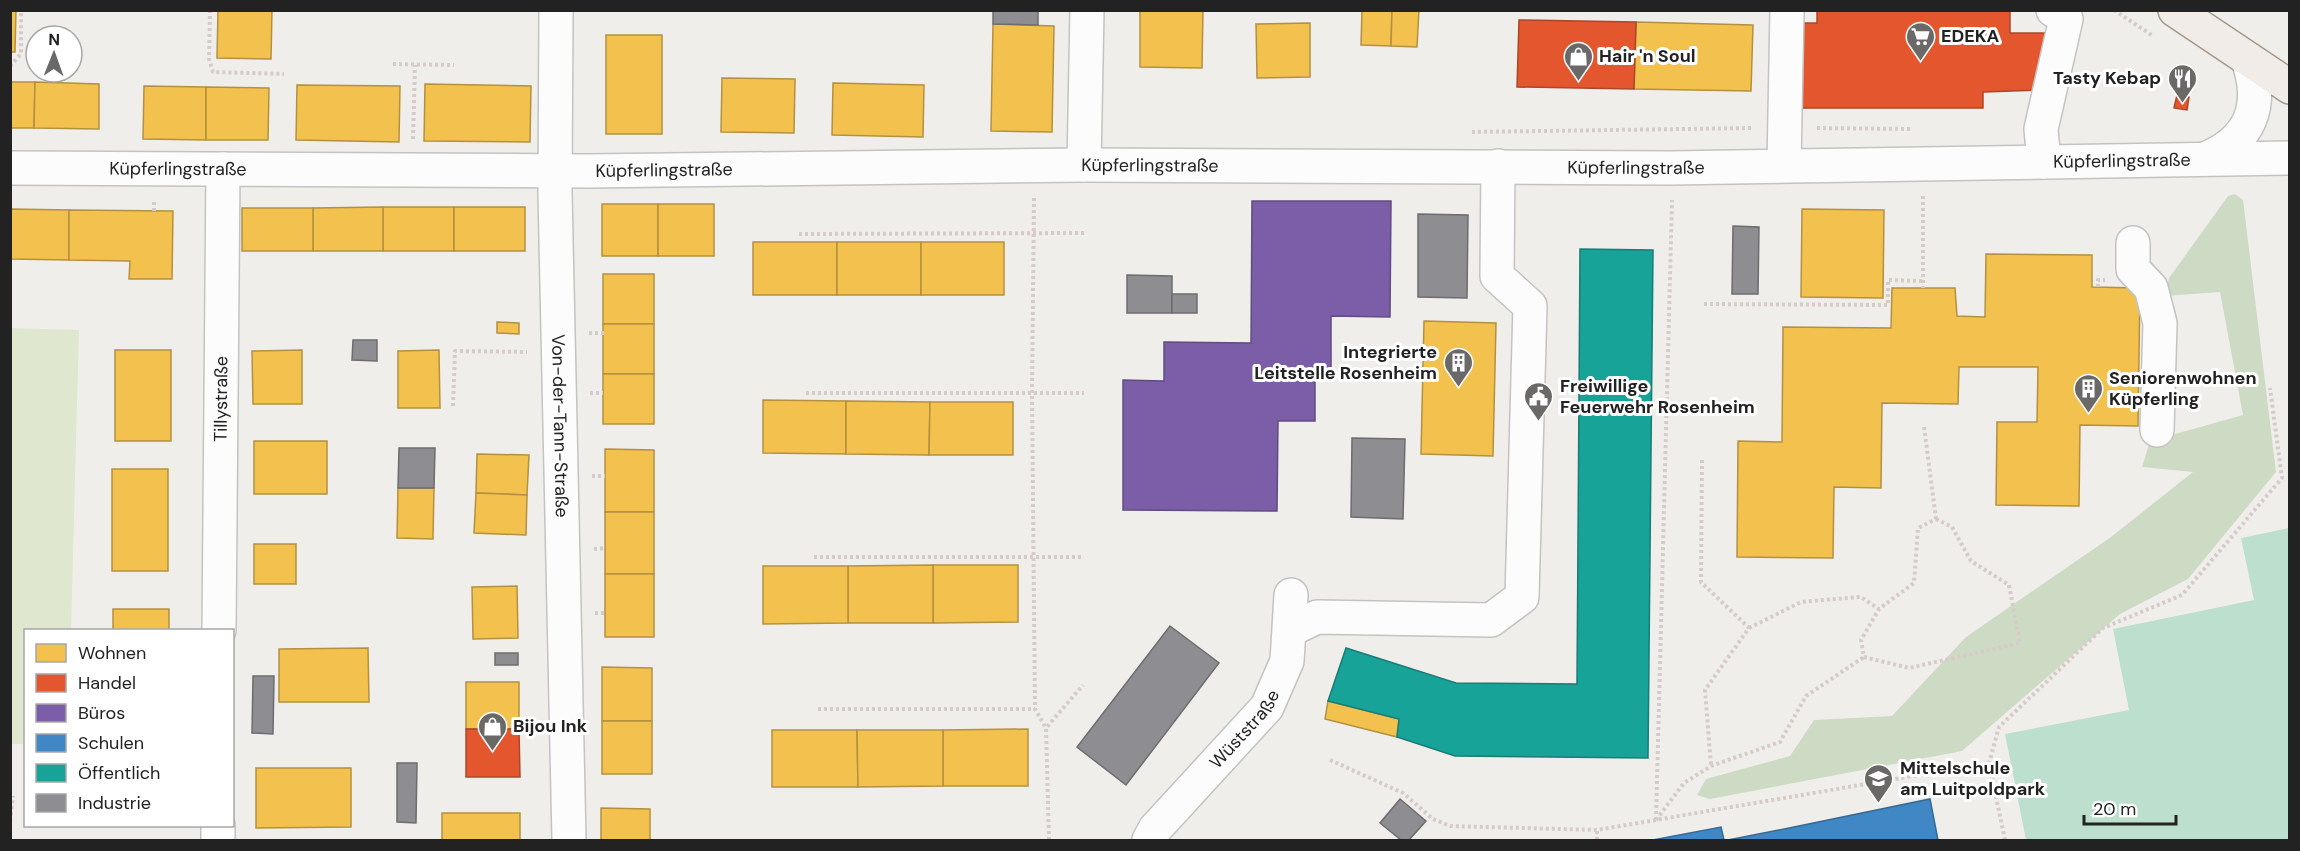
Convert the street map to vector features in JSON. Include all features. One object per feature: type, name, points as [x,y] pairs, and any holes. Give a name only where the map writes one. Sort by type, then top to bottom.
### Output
[{"type":"main road","points":[[2175,10],[2289,87]]},
{"type":"street","name":"Von-der-Tann-Straße","points":[[556,10],[555,171],[569,840]]},
{"type":"street","points":[[1084,165],[1087,10]]},
{"type":"street","points":[[1784,165],[1787,10]]},
{"type":"street","points":[[2044,162],[2041,129],[2066,19],[2053,10]]},
{"type":"street","points":[[2205,159],[2219,153],[2237,140],[2245,130],[2254,107],[2256,91],[2248,60]]},
{"type":"street","name":"Küpferlingstraße","points":[[10,168],[555,171],[1084,165],[1670,168],[2289,158]]},
{"type":"street","points":[[1290,630],[1317,617],[1491,620],[1522,597],[1530,306],[1497,276],[1498,166]]},
{"type":"street","name":"Tillystraße","points":[[219,629],[223,169]]},
{"type":"street","points":[[2133,243],[2133,269],[2151,288],[2160,323],[2157,430]]},
{"type":"street","name":"Wüststraße","points":[[1149,840],[1155,829],[1267,707],[1287,661],[1291,595]]},
{"type":"path","points":[[10,66],[21,54],[21,10]]},
{"type":"path","points":[[210,10],[208,58],[213,72],[284,74]]},
{"type":"path","points":[[2114,10],[2159,40]]},
{"type":"path","points":[[393,64],[454,65]]},
{"type":"path","points":[[413,150],[415,65]]},
{"type":"path","points":[[1034,194],[1032,394],[1035,709],[1046,728],[1049,840]]},
{"type":"path","points":[[1656,820],[1672,194]]},
{"type":"path","points":[[1923,195],[1923,288]]},
{"type":"path","points":[[799,234],[1085,233]]},
{"type":"path","points":[[1704,304],[1888,305],[1888,280],[1923,281]]},
{"type":"path","points":[[453,406],[454,351],[559,353]]},
{"type":"path","points":[[2005,840],[1989,763],[1999,727],[2103,628],[2182,595],[2282,478],[2270,388]]},
{"type":"path","points":[[806,393],[1084,393]]},
{"type":"path","points":[[1924,427],[1935,519]]},
{"type":"path","points":[[1702,460],[1701,582],[1749,628]]},
{"type":"path","points":[[1656,820],[1684,783],[1711,766],[1780,742],[1806,696],[1864,657],[1909,668],[2020,643],[2009,585],[1971,561],[1952,527],[1935,519]]},
{"type":"path","points":[[1864,657],[1861,640],[1879,609],[1914,583],[1918,528],[1935,519]]},
{"type":"path","points":[[814,556],[1083,557]]},
{"type":"path","points":[[1711,766],[1705,690],[1749,628],[1801,602],[1861,597],[1879,609]]},
{"type":"path","points":[[1046,728],[1083,685]]},
{"type":"path","points":[[818,709],[1035,709]]},
{"type":"path","points":[[1330,760],[1402,793],[1433,819],[1450,826],[1597,830],[1989,763]]},
{"type":"path","points":[[10,821],[13,796]]},
{"type":"path","points":[[1597,830],[1597,840]]},
{"type":"green space","points":[[2235,194],[2243,200],[2276,472],[2188,579],[2120,614],[1962,751],[1710,799],[1697,795],[1706,779],[1790,756],[1814,720],[1892,716],[1966,637],[2111,537],[2193,472],[2142,467],[2150,441],[2243,415],[2220,292],[2165,296],[2169,278],[2228,196]]},
{"type":"green space","points":[[10,328],[79,330],[71,629],[24,629],[24,744],[10,744]]},
{"type":"green space","points":[[2289,528],[2289,840],[2026,840],[2005,734],[2129,710],[2113,629],[2254,600],[2241,538]]},
{"type":"building: Wohnen","points":[[10,10],[16,10],[15,52],[10,52]]},
{"type":"building: Wohnen","points":[[218,10],[272,10],[271,59],[217,58]]},
{"type":"building: Wohnen","points":[[1140,10],[1203,10],[1202,68],[1140,67]]},
{"type":"building: Wohnen","points":[[1362,10],[1392,10],[1391,46],[1361,45]]},
{"type":"building: Wohnen","points":[[1392,10],[1419,10],[1417,47],[1391,46]]},
{"type":"building: Wohnen","points":[[1636,22],[1753,25],[1751,91],[1634,89]]},
{"type":"building: Wohnen","points":[[1310,23],[1310,77],[1257,78],[1256,24]]},
{"type":"building: Wohnen","points":[[993,24],[1054,26],[1052,132],[991,131]]},
{"type":"building: Wohnen","points":[[606,35],[662,35],[662,134],[606,134]]},
{"type":"building: Wohnen","points":[[722,78],[795,79],[794,133],[721,132]]},
{"type":"building: Wohnen","points":[[10,82],[35,84],[34,128],[10,128]]},
{"type":"building: Wohnen","points":[[833,83],[924,85],[923,137],[832,135]]},
{"type":"building: Wohnen","points":[[35,84],[99,84],[99,129],[34,128]]},
{"type":"building: Wohnen","points":[[425,84],[531,86],[530,142],[424,141]]},
{"type":"building: Wohnen","points":[[297,85],[400,86],[399,142],[296,140]]},
{"type":"building: Wohnen","points":[[144,86],[206,87],[206,140],[143,139]]},
{"type":"building: Wohnen","points":[[206,87],[269,88],[268,140],[206,140]]},
{"type":"building: Wohnen","points":[[602,204],[658,204],[658,256],[602,256]]},
{"type":"building: Wohnen","points":[[658,204],[714,204],[714,256],[658,256]]},
{"type":"building: Wohnen","points":[[383,207],[454,207],[454,251],[383,251]]},
{"type":"building: Wohnen","points":[[383,207],[383,251],[313,251],[313,208]]},
{"type":"building: Wohnen","points":[[454,207],[525,207],[525,251],[454,251]]},
{"type":"building: Wohnen","points":[[242,208],[313,208],[313,251],[242,251]]},
{"type":"building: Wohnen","points":[[10,209],[69,210],[69,260],[10,259]]},
{"type":"building: Wohnen","points":[[1802,209],[1884,210],[1883,298],[1801,297]]},
{"type":"building: Wohnen","points":[[69,210],[173,211],[172,279],[129,279],[130,261],[69,260]]},
{"type":"building: Wohnen","points":[[753,242],[837,242],[837,295],[753,295]]},
{"type":"building: Wohnen","points":[[837,242],[921,242],[921,295],[837,295]]},
{"type":"building: Wohnen","points":[[921,242],[1004,242],[1004,295],[921,295]]},
{"type":"building: Wohnen","name":"Seniorenwohnen Küpferling","points":[[1986,254],[2092,255],[2092,287],[2140,288],[2138,426],[2080,425],[2079,506],[1996,505],[1997,422],[2037,422],[2038,367],[1959,367],[1958,404],[1882,403],[1881,488],[1834,487],[1833,558],[1737,557],[1738,441],[1782,442],[1783,327],[1891,328],[1892,288],[1955,288],[1957,316],[1985,317]]},
{"type":"building: Wohnen","points":[[603,274],[654,274],[654,324],[603,324]]},
{"type":"building: Wohnen","name":"Integrierte Leitstelle Rosenheim","points":[[1424,321],[1496,323],[1493,456],[1421,454]]},
{"type":"building: Wohnen","points":[[497,322],[519,323],[519,334],[497,333]]},
{"type":"building: Wohnen","points":[[603,324],[654,324],[654,374],[603,374]]},
{"type":"building: Wohnen","points":[[115,350],[171,350],[171,441],[115,441]]},
{"type":"building: Wohnen","points":[[302,350],[302,404],[253,404],[252,351]]},
{"type":"building: Wohnen","points":[[439,350],[440,408],[398,408],[398,351]]},
{"type":"building: Wohnen","points":[[603,374],[654,374],[654,424],[603,424]]},
{"type":"building: Wohnen","points":[[763,400],[846,401],[846,454],[763,453]]},
{"type":"building: Wohnen","points":[[846,401],[930,402],[929,455],[846,454]]},
{"type":"building: Wohnen","points":[[930,402],[1013,402],[1013,455],[929,455]]},
{"type":"building: Wohnen","points":[[254,441],[327,441],[327,494],[254,494]]},
{"type":"building: Wohnen","points":[[605,449],[654,450],[654,512],[605,512]]},
{"type":"building: Wohnen","points":[[477,454],[529,455],[527,495],[476,493]]},
{"type":"building: Wohnen","points":[[112,469],[168,469],[168,571],[112,571]]},
{"type":"building: Wohnen","points":[[398,488],[434,488],[433,539],[397,538]]},
{"type":"building: Wohnen","points":[[476,493],[527,495],[526,535],[474,533]]},
{"type":"building: Wohnen","points":[[605,512],[654,512],[654,574],[605,574]]},
{"type":"building: Wohnen","points":[[254,544],[296,544],[296,584],[254,584]]},
{"type":"building: Wohnen","points":[[933,565],[1018,565],[1018,622],[933,623]]},
{"type":"building: Wohnen","points":[[933,565],[933,623],[848,623],[848,566]]},
{"type":"building: Wohnen","points":[[763,566],[848,566],[848,623],[763,624]]},
{"type":"building: Wohnen","points":[[605,574],[654,574],[654,637],[605,637]]},
{"type":"building: Wohnen","points":[[517,586],[518,638],[473,639],[472,587]]},
{"type":"building: Wohnen","points":[[113,609],[169,609],[169,629],[113,629]]},
{"type":"building: Wohnen","points":[[368,648],[369,702],[279,702],[279,649]]},
{"type":"building: Wohnen","points":[[602,667],[652,668],[652,721],[602,721]]},
{"type":"building: Wohnen","points":[[466,682],[519,682],[519,729],[466,729]]},
{"type":"building: Wohnen","points":[[1328,701],[1399,719],[1397,737],[1325,719]]},
{"type":"building: Wohnen","points":[[602,721],[652,721],[652,774],[602,774]]},
{"type":"building: Wohnen","points":[[1028,729],[1028,786],[943,786],[943,730]]},
{"type":"building: Wohnen","points":[[772,730],[857,730],[858,787],[772,787]]},
{"type":"building: Wohnen","points":[[857,730],[943,730],[943,786],[858,787]]},
{"type":"building: Wohnen","points":[[256,768],[351,768],[351,827],[256,828]]},
{"type":"building: Wohnen","points":[[601,808],[650,809],[650,840],[601,840]]},
{"type":"building: Wohnen","points":[[442,813],[520,813],[520,840],[442,840]]},
{"type":"building: Handel","name":"EDEKA","points":[[1817,10],[2010,10],[2010,33],[2046,33],[2038,90],[1983,92],[1983,108],[1798,108],[1798,23],[1817,23]]},
{"type":"building: Handel","points":[[1519,20],[1636,22],[1634,89],[1517,87]]},
{"type":"building: Handel","name":"Tasty Kebap","points":[[2177,95],[2189,97],[2187,110],[2174,108]]},
{"type":"building: Handel","points":[[466,729],[519,729],[520,777],[466,777]]},
{"type":"building: Büros","points":[[1252,201],[1391,201],[1390,317],[1331,316],[1331,374],[1315,374],[1315,421],[1278,421],[1277,511],[1123,510],[1123,380],[1164,381],[1164,342],[1251,343]]},
{"type":"building: Schulen","points":[[1930,799],[1938,840],[1728,840],[1794,827]]},
{"type":"building: Schulen","points":[[1721,827],[1724,840],[1653,840]]},
{"type":"building: Öffentlich","points":[[1580,249],[1653,250],[1648,758],[1455,756],[1397,737],[1399,719],[1328,701],[1346,648],[1456,683],[1577,684]]},
{"type":"building: Industrie","points":[[993,10],[1038,10],[1038,25],[993,24]]},
{"type":"building: Industrie","points":[[1418,214],[1468,215],[1467,298],[1418,297]]},
{"type":"building: Industrie","points":[[1733,226],[1759,227],[1758,294],[1732,294]]},
{"type":"building: Industrie","points":[[1127,275],[1172,276],[1172,313],[1127,313]]},
{"type":"building: Industrie","points":[[1172,294],[1197,294],[1197,313],[1172,313]]},
{"type":"building: Industrie","points":[[353,340],[377,340],[377,361],[352,360]]},
{"type":"building: Industrie","points":[[1352,438],[1405,439],[1403,519],[1351,517]]},
{"type":"building: Industrie","points":[[399,448],[435,448],[434,488],[398,488]]},
{"type":"building: Industrie","points":[[1170,626],[1219,663],[1126,785],[1077,747]]},
{"type":"building: Industrie","points":[[495,653],[518,653],[518,665],[495,665]]},
{"type":"building: Industrie","points":[[253,676],[274,676],[273,734],[252,733]]},
{"type":"building: Industrie","points":[[397,763],[417,763],[416,823],[397,822]]},
{"type":"building: Industrie","points":[[1400,799],[1426,821],[1409,840],[1401,840],[1380,823]]},
{"type":"place","name":"EDEKA","points":[[1920,62]]},
{"type":"place","name":"Hair 'n Soul","points":[[1578,82]]},
{"type":"place","name":"Tasty Kebap","points":[[2182,104]]},
{"type":"place","name":"Integrierte Leitstelle Rosenheim","points":[[1458,388]]},
{"type":"place","name":"Seniorenwohnen Küpferling","points":[[2088,414]]},
{"type":"place","name":"Freiwillige Feuerwehr Rosenheim","points":[[1539,422]]},
{"type":"place","name":"Bijou Ink","points":[[492,752]]},
{"type":"place","name":"Mittelschule am Luitpoldpark","points":[[1879,804]]}]
